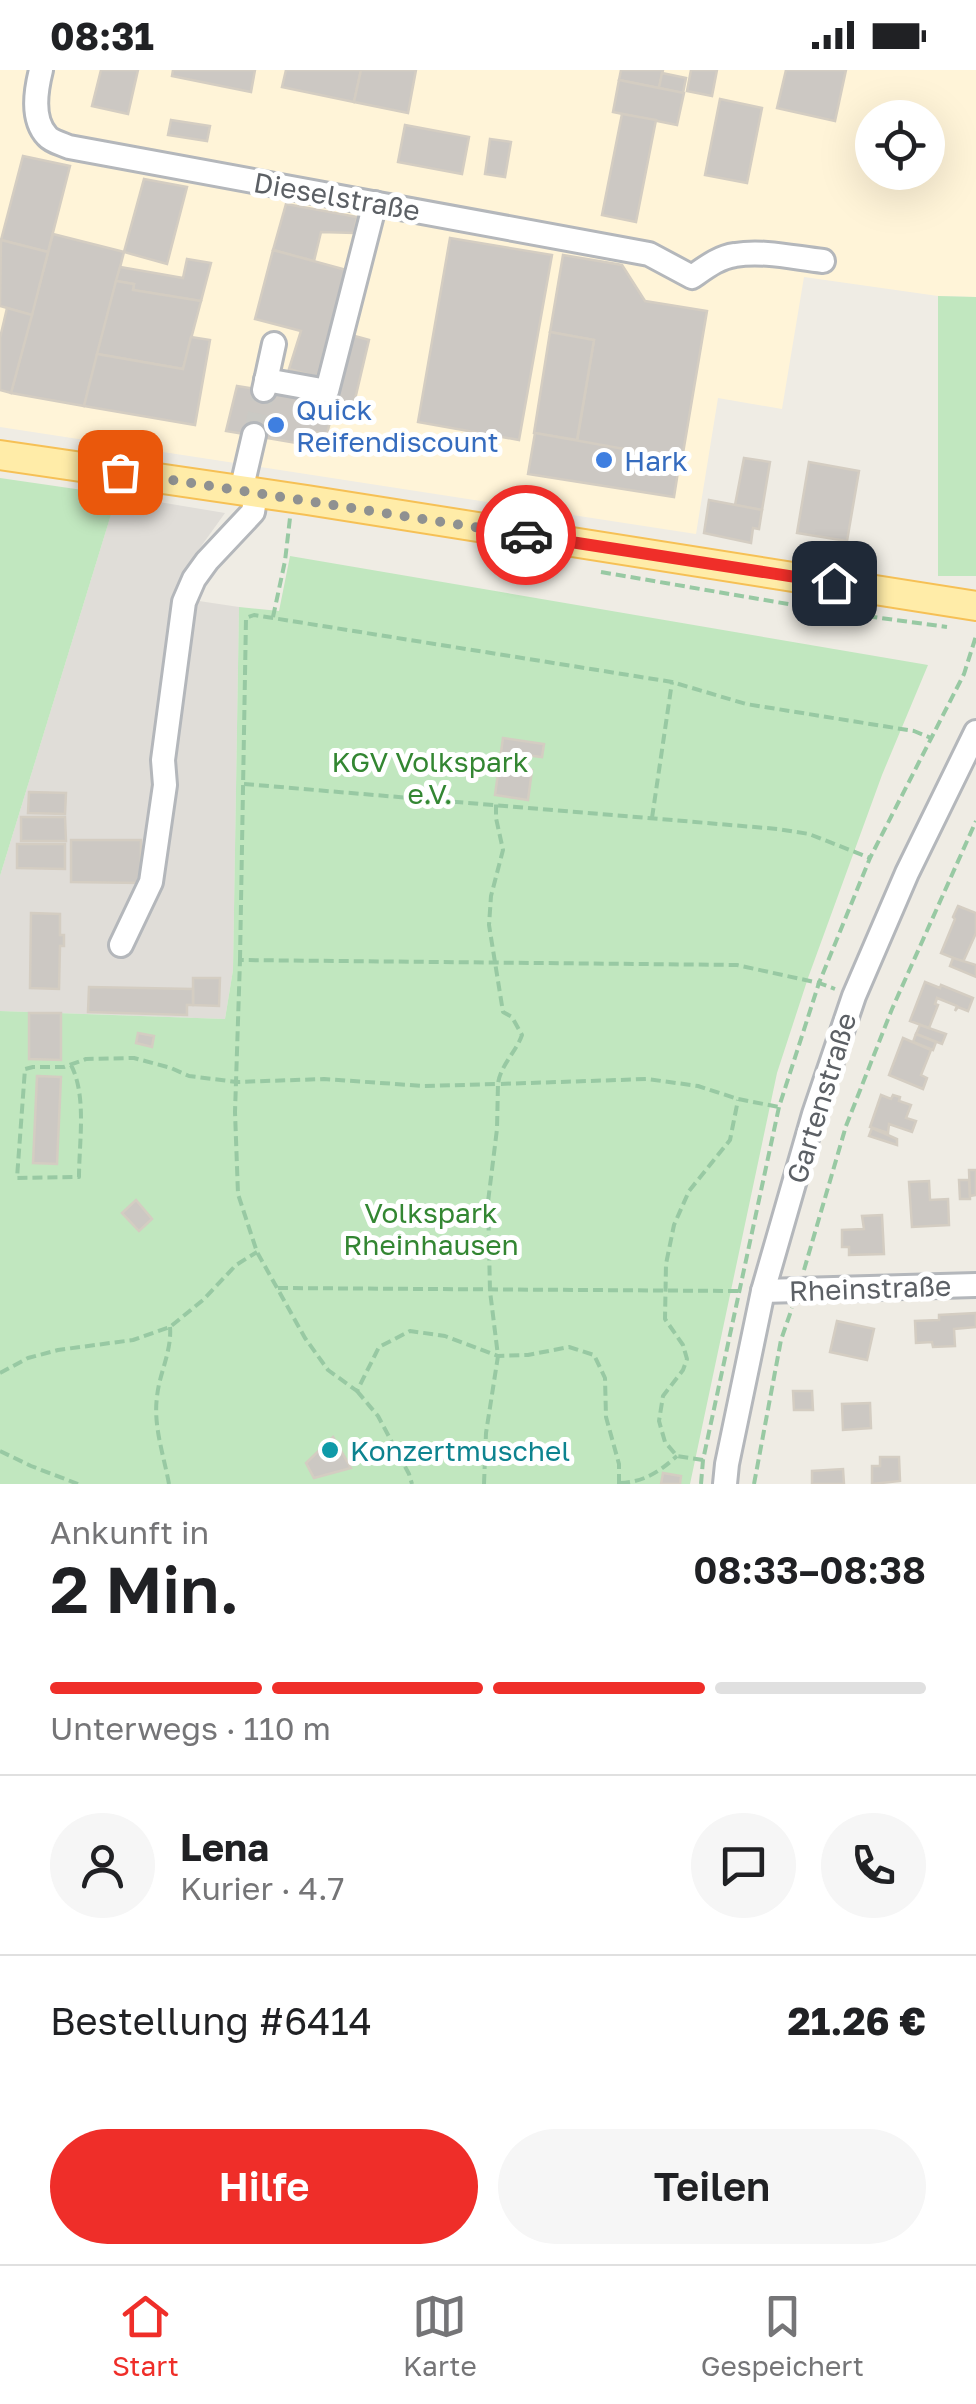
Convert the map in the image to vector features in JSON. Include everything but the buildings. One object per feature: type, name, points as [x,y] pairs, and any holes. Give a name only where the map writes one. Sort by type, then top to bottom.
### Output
[{"type":"main road","points":[[0,454],[976,606]]},
{"type":"street","name":"Dieselstraße","points":[[41,70],[36,102],[38,120],[48,138],[88,150],[649,254],[692,277],[733,255],[823,260]]},
{"type":"street","points":[[274,344],[265,385],[327,391],[375,203]]},
{"type":"street","points":[[121,945],[151,882],[166,785],[163,760],[184,602],[207,561],[252,512],[249,492],[254,436]]},
{"type":"street","name":"Gartenstraße","points":[[726,1474],[764,1292],[814,1114],[854,996],[907,873],[976,732]]},
{"type":"street","name":"Rheinstraße","points":[[764,1292],[976,1285]]},
{"type":"path","points":[[274,617],[290,518]]},
{"type":"path","points":[[412,1484],[378,1416],[357,1391],[328,1370],[305,1338],[257,1252],[238,1194],[235,1112],[246,618],[274,617],[672,682],[746,704],[914,731],[931,738]]},
{"type":"path","points":[[652,818],[672,682]]},
{"type":"path","points":[[244,784],[778,829],[810,834],[870,858]]},
{"type":"path","points":[[484,1484],[486,1432],[498,1356],[490,1291],[488,1202],[499,1074],[522,1034],[512,1017],[503,1012],[489,925],[491,896],[503,850],[496,804]]},
{"type":"path","points":[[754,1484],[782,1340],[846,1126],[892,1009],[976,821]]},
{"type":"path","points":[[240,960],[737,966],[819,983],[854,996]]},
{"type":"path","points":[[70,1065],[80,1100],[79,1177],[16,1178],[24,1069],[64,1067],[86,1059],[134,1058],[188,1076],[237,1082],[324,1080],[424,1086],[647,1079],[698,1086],[780,1106]]},
{"type":"path","points":[[726,1474],[677,1456],[666,1442],[659,1421],[663,1396],[688,1359],[683,1344],[665,1319],[666,1264],[674,1226],[689,1192],[730,1140],[738,1098]]},
{"type":"path","points":[[0,1374],[28,1358],[134,1340],[170,1327],[236,1265],[257,1252]]},
{"type":"path","points":[[278,1288],[764,1292]]},
{"type":"path","points":[[170,1327],[171,1338],[156,1398],[157,1424],[170,1484]]},
{"type":"path","points":[[357,1391],[379,1347],[410,1331],[446,1336],[498,1356],[528,1356],[569,1347],[594,1356],[605,1378],[606,1417],[619,1464],[620,1484],[658,1473],[677,1456]]},
{"type":"path","points":[[0,1451],[78,1484]]},
{"type":"shaded area","points":[[0,70],[976,70],[976,297],[938,296],[804,277],[782,409],[718,398],[696,534],[0,427]]},
{"type":"shaded area","points":[[117,495],[225,513],[197,552],[216,570],[199,601],[239,607],[233,970],[225,1019],[0,1011],[0,876]]},
{"type":"green space","points":[[938,296],[976,297],[976,576],[938,576]]},
{"type":"green space","points":[[0,478],[117,495],[0,876]]},
{"type":"green space","name":"Volkspark Rheinhausen","points":[[290,556],[928,665],[882,775],[777,1073],[690,1484],[0,1484],[0,1011],[225,1019],[233,970],[239,607],[279,611]]},
{"type":"tunnel","points":[[254,435],[264,390]]},
{"type":"way so far","points":[[120,472],[526,535]]},
{"type":"place","name":"Quick Reifendiscount","points":[[276,425]]},
{"type":"place","name":"Hark","points":[[604,460]]},
{"type":"place","name":"Konzertmuschel","points":[[330,1450]]},
{"type":"route","points":[[526,535],[834,583]]},
{"type":"park label","name":"KGV Volkspark e.V.","points":[[430,777]]}]
